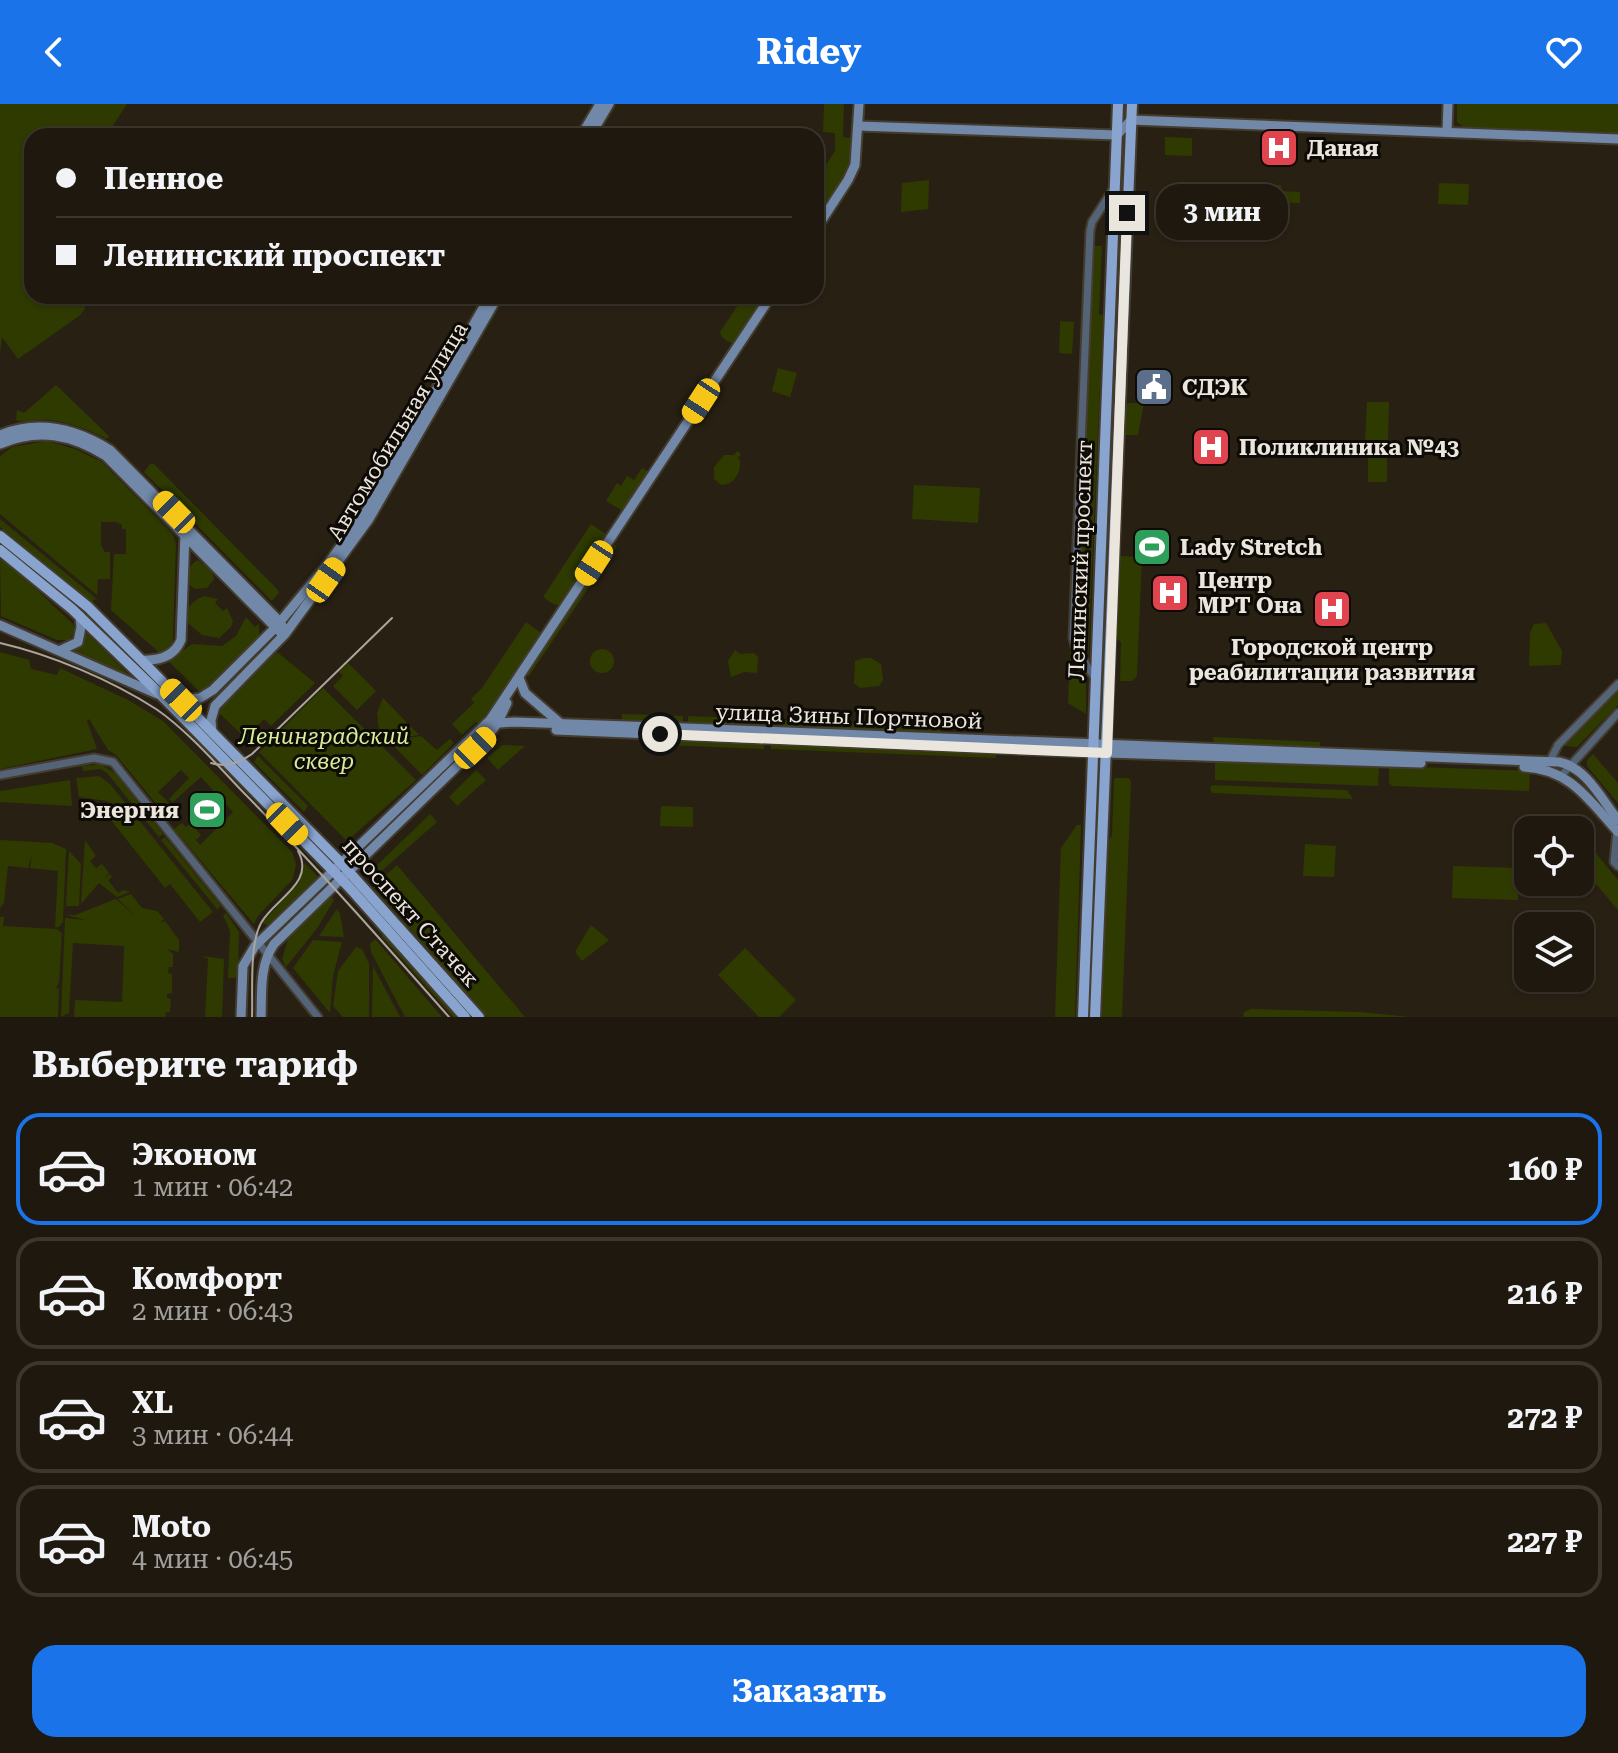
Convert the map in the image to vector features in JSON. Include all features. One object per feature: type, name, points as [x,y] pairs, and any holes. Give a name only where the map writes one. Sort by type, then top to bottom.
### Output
[{"type":"main road","points":[[586,128],[600,104]]},
{"type":"main road","points":[[595,128],[609,104]]},
{"type":"main road","points":[[824,217],[852,173],[857,155],[859,104]]},
{"type":"main road","name":"Ленинский проспект","points":[[1083,1017],[1118,104]]},
{"type":"main road","name":"Ленинский проспект","points":[[1095,1017],[1132,104]]},
{"type":"main road","points":[[1447,131],[1448,104]]},
{"type":"main road","points":[[1117,119],[1618,139]]},
{"type":"main road","points":[[858,126],[1117,135],[1131,120]]},
{"type":"main road","name":"Автомобильная улица","points":[[181,700],[200,698],[213,690],[278,625],[366,512],[485,304]]},
{"type":"main road","name":"Автомобильная улица","points":[[212,732],[215,706],[285,634],[369,519],[493,304]]},
{"type":"main road","points":[[241,1017],[243,966],[259,942],[341,870],[493,724],[519,678],[766,304]]},
{"type":"main road","points":[[0,435],[16,429],[48,426],[81,434],[110,450],[285,634]]},
{"type":"main road","points":[[0,444],[22,436],[47,433],[93,448],[119,468],[278,625]]},
{"type":"main road","points":[[141,660],[162,658],[178,647],[182,631],[185,534]]},
{"type":"main road","name":"проспект Стачек","points":[[0,536],[141,660],[181,700],[479,1017]]},
{"type":"main road","name":"проспект Стачек","points":[[0,550],[80,608],[161,695],[341,870],[465,1017]]},
{"type":"main road","points":[[183,570],[193,559],[205,556]]},
{"type":"main road","points":[[61,650],[78,642],[81,635],[80,608]]},
{"type":"main road","points":[[0,625],[161,695]]},
{"type":"main road","points":[[519,678],[525,693],[561,724]]},
{"type":"main road","name":"улица Зины Портновой","points":[[493,724],[561,724],[1093,748]]},
{"type":"main road","name":"улица Зины Портновой","points":[[493,724],[1286,758],[1570,764]]},
{"type":"main road","points":[[1570,764],[1582,774],[1618,820]]},
{"type":"main road","name":"улица Зины Портновой","points":[[1549,765],[1562,775]]},
{"type":"main road","points":[[1562,775],[1617,832]]},
{"type":"main road","points":[[261,1017],[263,971],[268,953],[341,870]]},
{"type":"street","points":[[1096,680],[1073,642],[1076,557],[1090,231],[1099,210],[1115,187]]},
{"type":"street","points":[[1549,765],[1558,745],[1618,684]]},
{"type":"street","points":[[1562,775],[1618,713]]},
{"type":"street","points":[[0,775],[102,758],[116,766],[318,1017]]},
{"type":"street","points":[[1617,832],[1614,862],[1618,866]]},
{"type":"green space","points":[[0,104],[127,104],[111,128],[24,128],[24,304],[85,304],[85,309],[18,359],[2,337],[0,353]]},
{"type":"green space","points":[[824,104],[844,104],[843,137],[853,138],[852,151],[836,191],[824,208],[824,168],[835,151],[835,133],[824,132]]},
{"type":"green space","points":[[1457,104],[1618,104],[1618,134],[1465,128],[1457,122]]},
{"type":"green space","points":[[1165,137],[1192,138],[1192,156],[1165,155]]},
{"type":"green space","points":[[929,180],[928,209],[901,212],[902,183]]},
{"type":"green space","points":[[1439,183],[1469,184],[1468,205],[1438,204]]},
{"type":"green space","points":[[1267,185],[1281,185],[1282,191],[1300,192],[1300,203],[1217,200],[1217,195],[1266,197]]},
{"type":"green space","points":[[1092,246],[1102,246],[1099,314],[1103,315],[1088,662],[1076,636]]},
{"type":"green space","points":[[739,304],[760,304],[734,343],[723,338],[720,332]]},
{"type":"green space","points":[[1060,321],[1074,322],[1072,354],[1059,353]]},
{"type":"green space","points":[[778,368],[797,373],[790,397],[772,391]]},
{"type":"green space","points":[[56,385],[109,436],[107,439],[64,423],[16,420],[17,410],[24,413]]},
{"type":"green space","points":[[1367,402],[1389,402],[1388,442],[1365,441]]},
{"type":"green space","points":[[1144,403],[1138,435],[1124,435],[1125,404]]},
{"type":"green space","points":[[47,441],[75,449],[102,462],[173,534],[176,544],[173,638],[171,646],[164,653],[161,654],[111,610],[114,554],[126,554],[126,529],[122,529],[122,525],[101,522],[101,545],[105,552],[110,552],[110,579],[98,579],[97,595],[0,514],[0,456],[12,447]]},
{"type":"green space","points":[[737,451],[741,454],[738,474],[730,483],[721,485],[714,479],[714,467],[724,455],[734,455]]},
{"type":"green space","points":[[1368,453],[1387,453],[1387,482],[1368,482]]},
{"type":"green space","points":[[150,464],[154,464],[277,589],[279,593],[272,601],[144,472]]},
{"type":"green space","points":[[642,468],[649,472],[623,511],[606,501],[617,483],[621,486],[627,476],[634,480]]},
{"type":"green space","points":[[914,485],[980,488],[978,523],[912,519]]},
{"type":"green space","points":[[0,519],[97,599],[91,601],[0,527]]},
{"type":"green space","points":[[591,524],[607,535],[561,605],[555,605],[543,597]]},
{"type":"green space","points":[[613,544],[617,546],[527,675]]},
{"type":"green space","points":[[0,555],[73,624],[74,633],[68,640],[57,640],[1,616]]},
{"type":"green space","points":[[1119,556],[1142,557],[1137,676],[1132,681],[1120,681],[1121,642],[1116,638]]},
{"type":"green space","points":[[198,560],[212,571],[214,579],[207,588],[195,589],[187,583],[190,567]]},
{"type":"green space","points":[[204,596],[218,599],[215,603],[223,611],[227,608],[233,621],[219,638],[202,635],[188,623],[190,606]]},
{"type":"green space","points":[[246,617],[255,627],[259,624],[259,637],[205,689],[199,691],[168,661],[192,644],[222,646],[236,636]]},
{"type":"green space","points":[[526,622],[541,636],[486,717],[462,735],[452,724],[474,703],[471,699],[482,688]]},
{"type":"green space","points":[[1546,623],[1562,651],[1561,665],[1529,666],[1530,633],[1534,624]]},
{"type":"green space","points":[[87,633],[133,679],[71,653],[81,645]]},
{"type":"green space","points":[[597,649],[607,649],[614,656],[614,666],[607,673],[597,673],[590,666],[590,656]]},
{"type":"green space","points":[[735,650],[740,654],[754,653],[758,657],[757,673],[744,672],[731,677],[728,661]]},
{"type":"green space","points":[[1070,651],[1086,673],[1086,714],[1068,703]]},
{"type":"green space","points":[[0,652],[29,660],[31,669],[57,675],[60,668],[128,700],[163,721],[292,852],[296,864],[293,879],[254,924],[174,829],[182,823],[186,827],[191,823],[201,835],[196,840],[200,845],[233,812],[201,777],[173,802],[169,799],[189,778],[181,770],[158,792],[171,805],[172,812],[167,817],[116,755],[108,750],[89,719],[87,721],[97,749],[0,769]]},
{"type":"green space","name":"Ленинградский сквер","points":[[277,652],[315,683],[271,726],[264,719],[245,738],[219,713],[224,704]]},
{"type":"green space","points":[[864,658],[881,664],[883,680],[879,686],[860,688],[854,683],[855,661]]},
{"type":"green space","points":[[348,663],[376,691],[357,710],[333,686],[343,676],[339,672]]},
{"type":"green space","name":"Ленинградский сквер","points":[[323,688],[416,780],[347,841],[259,752]]},
{"type":"green space","points":[[1618,691],[1618,705],[1577,747],[1564,746]]},
{"type":"green space","points":[[383,698],[419,735],[387,739],[379,731],[377,713]]},
{"type":"green space","points":[[622,714],[683,716],[683,724],[622,722]]},
{"type":"green space","points":[[688,716],[811,721],[811,729],[688,724]]},
{"type":"green space","points":[[817,721],[940,726],[940,734],[817,729]]},
{"type":"green space","points":[[421,736],[437,750],[450,739],[454,743],[422,775],[389,741]]},
{"type":"green space","points":[[1213,737],[1320,742],[1320,749],[1214,744]]},
{"type":"green space","points":[[665,739],[765,742],[764,749],[665,745]]},
{"type":"green space","points":[[771,742],[996,751],[996,758],[771,749]]},
{"type":"green space","points":[[502,745],[525,746],[498,770],[487,758]]},
{"type":"green space","points":[[1593,754],[1618,783],[1618,803],[1587,766],[1587,760]]},
{"type":"green space","points":[[258,756],[308,806],[304,812],[254,762]]},
{"type":"green space","points":[[1215,759],[1376,766],[1379,768],[1378,786],[1215,780]]},
{"type":"green space","points":[[100,764],[115,773],[163,834],[159,837],[107,773],[100,769],[83,771],[82,766]]},
{"type":"green space","points":[[1389,766],[1530,771],[1529,791],[1392,786],[1389,783]]},
{"type":"green space","points":[[476,770],[486,780],[457,806],[449,797]]},
{"type":"green space","points":[[99,776],[110,784],[213,912],[200,922],[170,884],[165,888],[110,819],[112,807],[107,801],[79,797],[76,778]]},
{"type":"green space","points":[[1114,778],[1129,778],[1131,782],[1122,1017],[1102,1017],[1108,842],[1112,835]]},
{"type":"green space","points":[[70,780],[72,806],[0,802],[0,791]]},
{"type":"green space","points":[[1212,785],[1347,790],[1353,799],[1212,793]]},
{"type":"green space","points":[[661,806],[693,807],[693,827],[660,826]]},
{"type":"green space","points":[[430,814],[437,822],[377,875],[372,870]]},
{"type":"green space","points":[[1077,825],[1081,825],[1075,1017],[1055,1017],[1061,848]]},
{"type":"green space","points":[[165,837],[221,906],[217,909],[161,840]]},
{"type":"green space","points":[[0,840],[52,843],[66,849],[63,922],[59,927],[55,927],[58,871],[30,868],[32,855],[28,868],[8,866],[4,903],[0,908]]},
{"type":"green space","points":[[85,840],[96,856],[90,861],[96,868],[102,864],[109,873],[104,879],[110,874],[112,877],[108,880],[118,893],[123,890],[130,892],[117,897],[99,883],[81,904]]},
{"type":"green space","points":[[1305,844],[1336,846],[1334,877],[1303,876]]},
{"type":"green space","points":[[69,851],[81,864],[79,906],[66,906]]},
{"type":"green space","points":[[1594,851],[1618,880],[1618,910],[1594,882]]},
{"type":"green space","points":[[305,863],[318,877],[272,921],[267,925],[262,923],[299,883]]},
{"type":"green space","points":[[397,865],[525,1017],[487,1017],[373,887]]},
{"type":"green space","points":[[1453,866],[1514,868],[1514,896],[1518,896],[1518,900],[1452,898]]},
{"type":"green space","points":[[131,894],[142,908],[157,911],[164,919],[160,923],[165,921],[179,940],[179,952],[167,949],[173,954],[173,967],[169,967],[168,973],[172,974],[172,993],[167,994],[167,998],[171,999],[170,1012],[166,1012],[165,1017],[74,1017],[75,1000],[122,1002],[124,946],[73,943],[69,1013],[61,1017],[65,918],[86,920],[66,915],[75,915],[116,899],[137,918],[118,899]]},
{"type":"green space","points":[[331,897],[334,900],[318,927],[286,967],[282,959],[288,939]]},
{"type":"green space","points":[[337,909],[344,937],[319,936]]},
{"type":"green space","points":[[226,913],[239,932],[238,978],[228,978],[230,931],[223,915]]},
{"type":"green space","points":[[0,917],[4,917],[3,926],[57,929],[62,933],[56,988],[59,989],[58,1017],[0,1017]]},
{"type":"green space","points":[[591,925],[609,940],[582,961],[575,952]]},
{"type":"green space","points":[[384,933],[459,1017],[453,1017],[381,936]]},
{"type":"green space","points":[[375,939],[442,1017],[405,1017],[371,952],[370,944]]},
{"type":"green space","points":[[313,940],[342,942],[333,976],[330,1013],[293,968]]},
{"type":"green space","points":[[356,947],[362,949],[369,964],[369,1017],[343,1017],[333,1006],[338,971]]},
{"type":"green space","points":[[745,948],[796,1000],[779,1017],[759,1017],[718,975]]},
{"type":"green space","points":[[202,956],[224,959],[222,1017],[205,1017],[208,959]]},
{"type":"green space","points":[[373,966],[400,1017],[372,1017]]},
{"type":"green space","points":[[1251,1009],[1360,1012],[1411,1017],[1243,1017],[1244,1012]]},
{"type":"tram line","points":[[211,763],[232,764],[252,754],[392,618]]},
{"type":"tram line","points":[[0,643],[40,654],[120,688],[179,727],[297,848],[449,1017]]},
{"type":"tram line","points":[[252,1017],[253,956],[257,932],[267,914],[298,882],[302,872],[298,851]]},
{"type":"place","name":"Даная","points":[[1279,148]]},
{"type":"place","name":"СДЭК","points":[[1154,387]]},
{"type":"place","name":"Поликлиника №43","points":[[1211,447]]},
{"type":"place","name":"Lady Stretch","points":[[1152,547]]},
{"type":"place","name":"Центр МРТ Она","points":[[1170,593]]},
{"type":"place","name":"Городской центр реабилитации развития","points":[[1332,609]]},
{"type":"place","name":"Энергия","points":[[207,810]]},
{"type":"route","points":[[660,734],[1107,753],[1127,213]]}]
